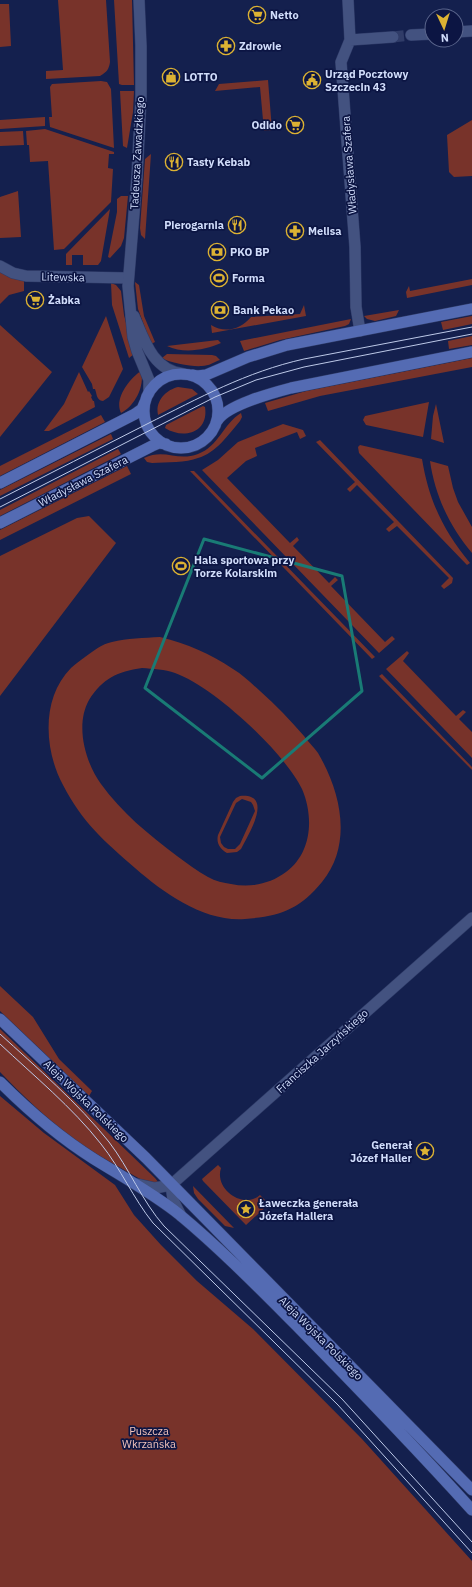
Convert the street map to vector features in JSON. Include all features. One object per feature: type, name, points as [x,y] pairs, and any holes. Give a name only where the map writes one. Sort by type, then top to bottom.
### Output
[{"type":"main road","points":[[0,483],[140,411],[147,397],[157,383],[171,375],[206,375],[248,357],[282,347],[360,330],[472,309]]},
{"type":"main road","points":[[147,397],[145,417],[149,428],[157,438],[167,444],[179,447],[195,445],[208,435],[220,417],[229,410],[263,397],[290,388],[472,352]]},
{"type":"main road","points":[[188,375],[203,381],[214,393],[218,409],[217,421]]},
{"type":"main road","name":"Władysława Szafera","points":[[0,523],[152,446],[159,443],[167,444]]},
{"type":"main road","name":"Aleja Wojska Polskiego","points":[[0,1019],[146,1158],[472,1490]]},
{"type":"main road","name":"Aleja Wojska Polskiego","points":[[1,1082],[27,1108],[55,1132],[181,1216],[240,1269],[334,1362],[472,1510]]},
{"type":"street","name":"Tadeusza Zawadzkiego","points":[[139,0],[141,93],[137,177],[128,278],[133,337],[149,380],[147,397]]},
{"type":"street","name":"Władysława Szafera","points":[[348,0],[350,40],[341,62],[355,247],[356,307],[360,330]]},
{"type":"street","points":[[411,35],[424,34]]},
{"type":"street","points":[[350,40],[393,37]]},
{"type":"street","name":"Litewska","points":[[0,266],[13,273],[26,276],[128,278]]},
{"type":"street","name":"Tadeusza Zawadzkiego","points":[[130,306],[146,344],[158,362],[166,369],[188,375]]},
{"type":"street","name":"Franciszka Jarzyńskiego","points":[[172,1185],[472,918]]},
{"type":"street","name":"Aleja Wojska Polskiego","points":[[131,1182],[155,1188],[172,1185],[173,1200],[181,1216]]},
{"type":"highlighted area","points":[[204,539],[342,576],[362,691],[262,778],[145,688]]},
{"type":"green space","points":[[58,0],[106,0],[110,62],[107,70],[100,76],[46,79],[46,71],[63,70]]},
{"type":"green space","points":[[114,0],[132,0],[134,85],[119,84]]},
{"type":"green space","points":[[0,4],[9,4],[11,46],[0,47]]},
{"type":"green space","points":[[268,80],[272,130],[264,131],[260,87],[215,91],[219,84]]},
{"type":"green space","points":[[101,81],[107,82],[111,89],[114,148],[50,127],[49,117],[52,117],[50,87],[52,84]]},
{"type":"green space","points":[[120,91],[134,91],[133,112],[127,148],[123,146]]},
{"type":"green space","points":[[45,117],[45,126],[0,129],[0,120]]},
{"type":"green space","points":[[472,120],[472,176],[454,177],[449,172],[447,135]]},
{"type":"green space","points":[[45,129],[114,152],[114,154],[109,154],[108,168],[113,169],[111,202],[64,249],[54,250],[48,161],[30,162],[29,145],[27,145],[26,131]]},
{"type":"green space","points":[[23,131],[24,145],[0,146],[0,132]]},
{"type":"green space","points":[[151,154],[145,239],[141,235],[140,228],[145,159]]},
{"type":"green space","points":[[18,191],[21,237],[0,238],[0,197]]},
{"type":"green space","points":[[121,196],[128,196],[124,238],[121,246],[110,258],[108,257],[117,212],[117,199]]},
{"type":"green space","points":[[110,209],[101,261],[98,265],[83,265],[83,255],[72,255],[72,265],[66,265],[66,254]]},
{"type":"green space","points":[[0,271],[24,279],[24,291],[9,295],[0,304]]},
{"type":"green space","points":[[472,279],[472,285],[407,298],[406,292],[409,286],[410,291]]},
{"type":"green space","points":[[135,282],[139,285],[144,316],[155,342],[151,344],[138,309]]},
{"type":"green space","points":[[111,283],[116,285],[121,291],[124,315],[134,354],[129,358],[112,305]]},
{"type":"green space","points":[[304,305],[306,316],[212,333],[211,325],[216,328],[227,330],[232,329],[242,325],[251,317],[300,314]]},
{"type":"green space","points":[[399,310],[396,316],[375,321],[367,319],[364,316]]},
{"type":"green space","points":[[106,316],[123,369],[109,397],[103,401],[98,398],[95,389],[93,389],[92,384],[82,367]]},
{"type":"green space","points":[[472,316],[472,324],[443,330],[441,322]]},
{"type":"green space","points":[[351,319],[349,324],[345,326],[280,340],[244,351],[240,341]]},
{"type":"green space","points":[[0,325],[52,372],[0,437]]},
{"type":"green space","points":[[472,336],[472,345],[449,349],[448,341]]},
{"type":"green space","points":[[218,340],[221,343],[208,348],[194,350],[180,350],[167,346]]},
{"type":"green space","points":[[167,354],[212,355],[216,356],[220,360],[207,365],[193,366],[176,363],[162,358]]},
{"type":"green space","points":[[472,358],[472,367],[320,396],[268,411],[265,403],[306,391]]},
{"type":"green space","points":[[141,371],[142,383],[138,395],[131,406],[121,413],[119,402],[121,396],[132,379]]},
{"type":"green space","points":[[79,372],[88,392],[89,391],[92,396],[91,397],[94,401],[95,407],[49,431],[44,431],[64,404]]},
{"type":"green space","points":[[178,387],[192,389],[198,394],[158,415],[158,405],[162,397],[169,391]]},
{"type":"green space","points":[[429,402],[423,437],[366,425],[363,420],[365,416]]},
{"type":"green space","points":[[436,404],[444,443],[431,439],[433,416]]},
{"type":"green space","points":[[203,406],[205,407],[205,416],[203,423],[194,431],[180,433],[172,432],[165,428],[166,425]]},
{"type":"green space","points":[[241,413],[242,417],[240,421],[226,438],[216,448],[204,456],[188,461],[152,463],[147,462],[144,458],[158,454],[184,457],[198,454],[211,446],[230,423]]},
{"type":"green space","points":[[101,415],[105,422],[0,476],[0,466]]},
{"type":"green space","points":[[283,424],[303,430],[306,436],[300,439],[297,432],[255,448],[257,456],[246,461],[227,478],[290,543],[297,537],[299,540],[293,546],[329,583],[335,577],[338,580],[331,586],[385,642],[392,636],[395,639],[379,653],[202,470],[218,460],[238,442]]},
{"type":"green space","points":[[111,434],[113,439],[0,496],[0,490]]},
{"type":"green space","points":[[320,440],[453,578],[452,583],[444,589],[441,586],[449,578],[397,526],[389,532],[386,529],[394,522],[357,485],[350,492],[347,489],[355,482],[316,442]]},
{"type":"green space","points":[[360,445],[422,459],[433,502],[438,514],[452,539],[470,563],[467,565],[359,453],[358,447]]},
{"type":"green space","points":[[118,449],[121,454],[0,516],[0,510]]},
{"type":"green space","points":[[430,461],[448,466],[458,502],[472,527],[472,553],[450,522],[440,499],[432,474]]},
{"type":"green space","points":[[127,466],[131,474],[0,540],[0,530]]},
{"type":"green space","points":[[190,471],[194,471],[197,474],[375,657],[372,659]]},
{"type":"green space","points":[[89,516],[116,543],[0,696],[0,556],[77,518]]},
{"type":"green space","points":[[160,637],[198,650],[224,663],[240,674],[272,702],[293,724],[318,753],[326,768],[338,801],[340,835],[338,851],[332,867],[314,892],[288,910],[257,918],[230,919],[200,911],[186,904],[147,878],[104,840],[78,810],[63,785],[52,756],[49,741],[50,709],[54,694],[61,680],[74,665],[94,650],[105,644],[136,638]],"holes":[[[142,668],[175,673],[191,680],[209,692],[246,722],[280,757],[293,774],[302,789],[306,800],[309,823],[306,845],[295,864],[286,872],[273,880],[253,885],[245,886],[217,881],[196,870],[146,831],[126,814],[101,784],[95,775],[86,754],[82,732],[85,710],[94,692],[105,681],[118,674]]]},
{"type":"green space","points":[[407,651],[409,653],[403,661],[456,716],[463,710],[466,712],[459,719],[472,732],[472,758],[386,669]]},
{"type":"green space","points":[[382,674],[472,767],[472,770],[379,676]]},
{"type":"green space","points":[[240,796],[250,797],[256,801],[258,808],[253,825],[241,849],[237,852],[227,853],[219,846],[218,835],[236,798]],"holes":[[[242,799],[251,802],[255,811],[240,844],[235,849],[228,849],[224,847],[221,843],[220,837],[236,803]]]},
{"type":"green space","points":[[0,986],[33,1017],[59,1059],[92,1091],[89,1096],[0,1011]]},
{"type":"green space","points":[[0,1029],[159,1183],[150,1185],[89,1149],[61,1129],[25,1097],[0,1072]]},
{"type":"green space","name":"Puszcza Wkrzańska","points":[[0,1096],[44,1133],[115,1185],[134,1215],[161,1245],[197,1281],[253,1329],[362,1439],[472,1561],[472,1587],[0,1587]]},
{"type":"green space","points":[[218,1165],[221,1168],[220,1176],[222,1183],[226,1190],[232,1195],[238,1199],[246,1200],[253,1199],[260,1195],[269,1204],[246,1225],[202,1179]]},
{"type":"green space","points":[[193,1186],[234,1228],[225,1226],[198,1199],[194,1193]]},
{"type":"tunnel","points":[[393,37],[411,35]]},
{"type":"tram line","points":[[0,499],[204,395],[262,371],[304,359],[472,327]]},
{"type":"tram line","points":[[0,507],[215,397],[256,380],[304,367],[472,334]]},
{"type":"tram line","points":[[0,1034],[57,1086],[109,1142],[149,1206],[164,1226],[342,1399],[472,1542]]},
{"type":"tram line","points":[[0,1044],[52,1092],[90,1130],[115,1163],[139,1204],[153,1223],[338,1405],[472,1553]]},
{"type":"place","name":"Netto","points":[[257,15]]},
{"type":"place","name":"Zdrowie","points":[[226,46]]},
{"type":"place","name":"LOTTO","points":[[171,77]]},
{"type":"place","name":"Urząd Pocztowy Szczecin 43","points":[[312,80]]},
{"type":"place","name":"Odido","points":[[295,125]]},
{"type":"place","name":"Tasty Kebab","points":[[174,162]]},
{"type":"place","name":"Pierogarnia","points":[[237,225]]},
{"type":"place","name":"Melisa","points":[[295,231]]},
{"type":"place","name":"PKO BP","points":[[217,252]]},
{"type":"place","name":"Forma","points":[[219,278]]},
{"type":"place","name":"Żabka","points":[[35,300]]},
{"type":"place","name":"Bank Pekao","points":[[220,310]]},
{"type":"place","name":"Hala sportowa przy Torze Kolarskim","points":[[181,566]]},
{"type":"place","name":"Generał Józef Haller","points":[[425,1151]]},
{"type":"place","name":"Ławeczka generała Józefa Hallera","points":[[246,1209]]}]
